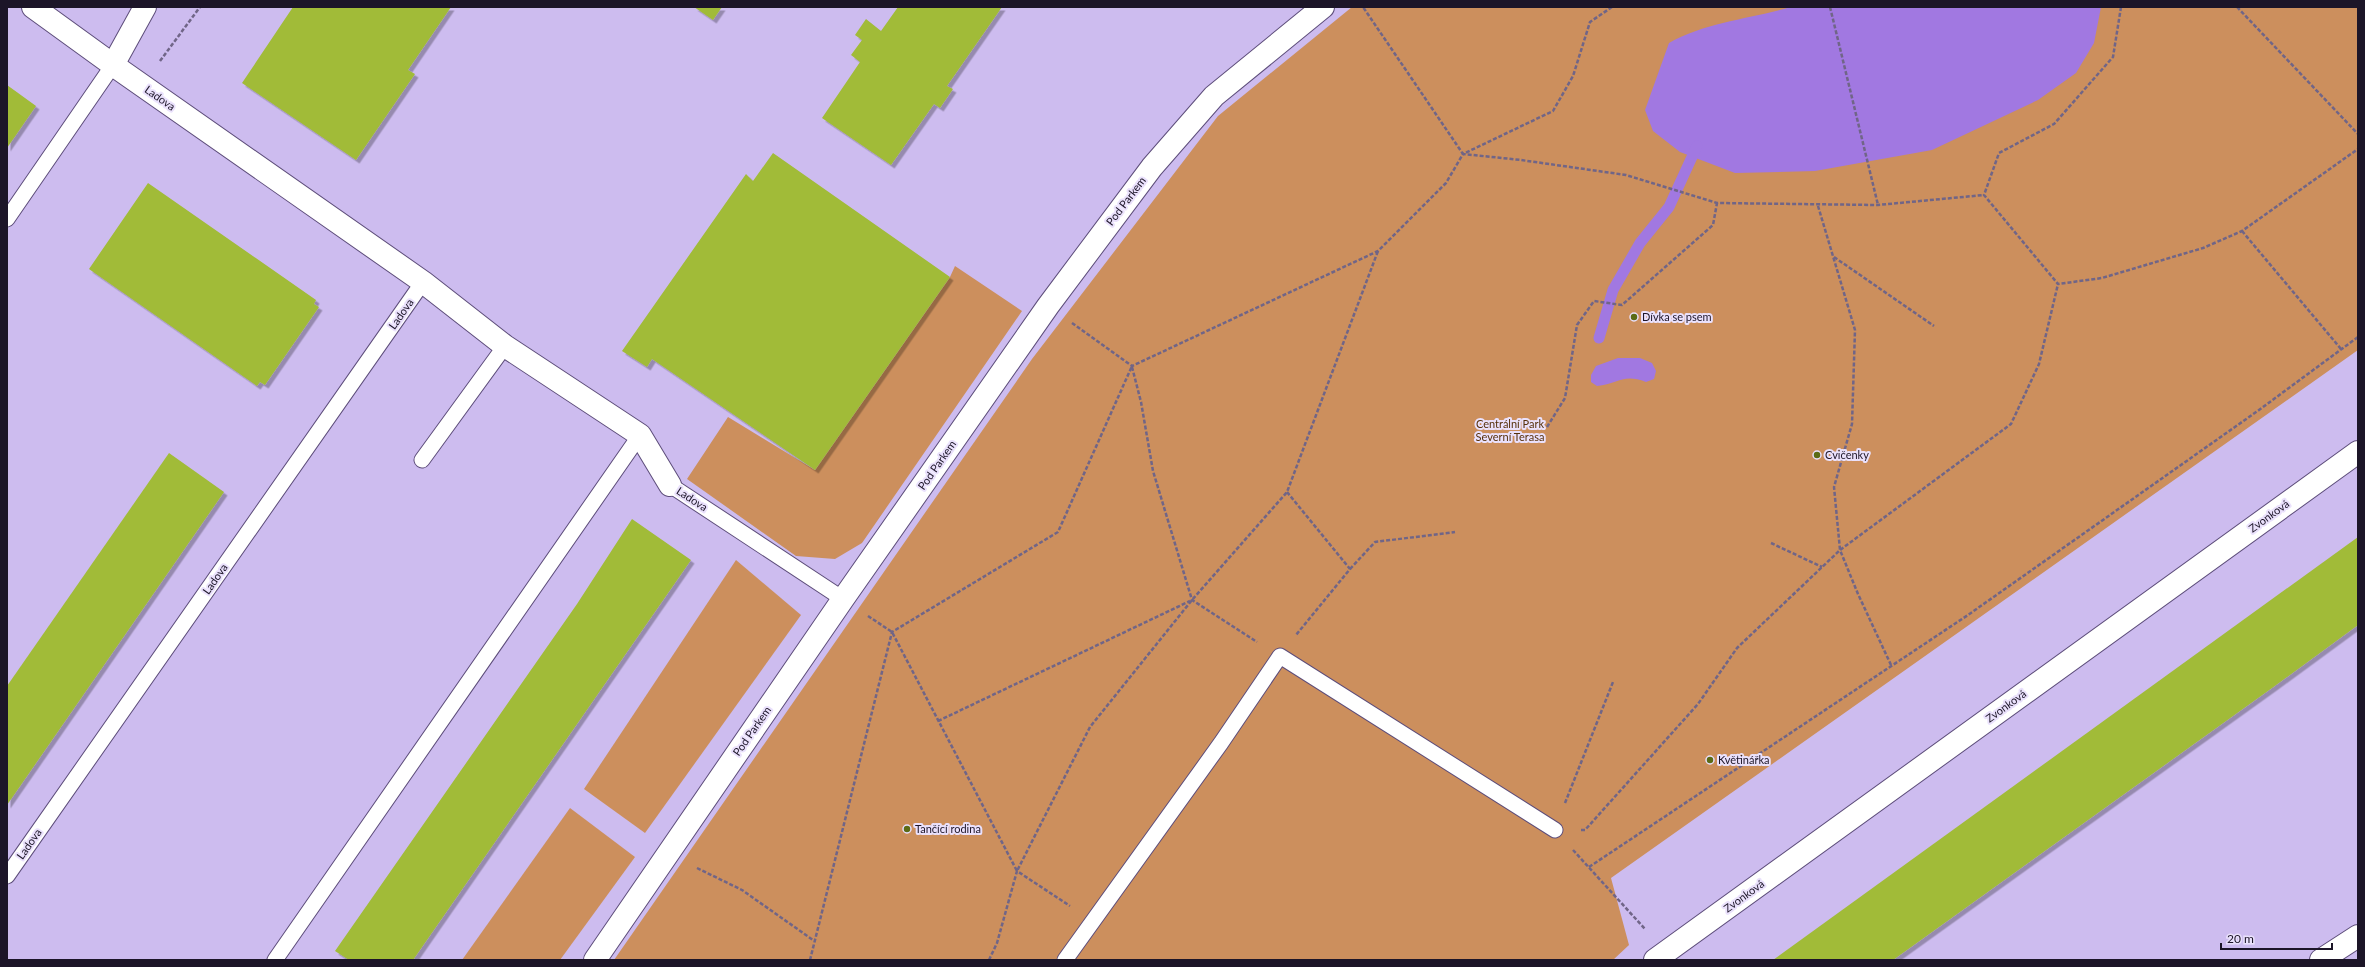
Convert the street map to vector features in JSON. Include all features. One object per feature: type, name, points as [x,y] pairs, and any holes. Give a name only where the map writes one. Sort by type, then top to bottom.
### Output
[{"type":"street","name":"Ladova","points":[[33,7],[112,65],[423,282],[505,346],[640,435],[670,485]]},
{"type":"street","points":[[112,65],[146,7]]},
{"type":"street","name":"Pod Parkem","points":[[595,960],[843,599],[1048,306],[1152,167],[1214,96],[1323,7]]},
{"type":"street","name":"Zvonková","points":[[1664,957],[2358,452]]},
{"type":"street","points":[[2321,960],[2358,936]]},
{"type":"lane","points":[[7,219],[112,65]]},
{"type":"lane","name":"Ladova","points":[[7,876],[423,282]]},
{"type":"lane","points":[[422,460],[505,346]]},
{"type":"lane","points":[[275,960],[640,435]]},
{"type":"lane","name":"Ladova","points":[[670,485],[843,599]]},
{"type":"lane","points":[[1065,960],[1221,742],[1280,656],[1555,830]]},
{"type":"path","points":[[142,86],[200,7]]},
{"type":"path","points":[[1363,7],[1463,154],[1522,160],[1626,175],[1716,203],[1878,206],[1984,195]]},
{"type":"path","points":[[810,960],[813,940],[892,632],[1058,532],[1132,366],[1378,251],[1446,183],[1463,154],[1553,111],[1572,76],[1590,22],[1612,7]]},
{"type":"path","points":[[1830,7],[1869,174],[1878,206]]},
{"type":"path","points":[[1984,195],[1999,153],[2054,124],[2113,57],[2121,7]]},
{"type":"path","points":[[2237,7],[2358,134]]},
{"type":"path","points":[[2058,284],[2102,278],[2203,248],[2242,231],[2358,149]]},
{"type":"path","points":[[1984,195],[2058,284]]},
{"type":"path","points":[[1547,427],[1565,398],[1577,325],[1594,301],[1622,305],[1713,225],[1716,203]]},
{"type":"path","points":[[1818,206],[1855,330],[1852,424],[1834,487],[1840,550],[1858,594],[1891,665]]},
{"type":"path","points":[[2242,231],[2341,349]]},
{"type":"path","points":[[988,960],[997,943],[1017,871],[1090,726],[1192,600],[1287,492],[1378,251]]},
{"type":"path","points":[[1833,256],[1934,326]]},
{"type":"path","points":[[1555,830],[1585,830],[1698,704],[1737,648],[1840,550],[2011,424],[2039,364],[2058,284]]},
{"type":"path","points":[[1048,306],[1132,366],[1141,402],[1153,472],[1192,600],[1280,656],[1350,569],[1375,542],[1455,532]]},
{"type":"path","points":[[1588,867],[1981,606],[2253,414],[2358,337]]},
{"type":"path","points":[[1287,492],[1350,569]]},
{"type":"path","points":[[1771,543],[1822,567]]},
{"type":"path","points":[[843,599],[892,632],[1017,871],[1093,921]]},
{"type":"path","points":[[938,721],[1192,600]]},
{"type":"path","points":[[1555,830],[1613,682]]},
{"type":"path","points":[[1555,830],[1664,957]]},
{"type":"path","points":[[670,850],[685,862],[742,890],[813,940]]},
{"type":"green space","name":"Centrální Park Severní Terasa","points":[[1352,7],[2358,7],[2358,350],[1611,878],[1629,945],[1613,960],[614,960],[1032,359],[1218,116]]},
{"type":"green space","points":[[955,266],[1022,311],[862,543],[835,559],[796,556],[687,479],[728,417],[815,470],[950,277]]},
{"type":"green space","points":[[736,560],[801,615],[645,833],[584,789]]},
{"type":"green space","points":[[570,808],[635,857],[560,960],[462,960]]},
{"type":"shaded area","points":[[1791,7],[2101,7],[2094,43],[2076,73],[2038,100],[1932,150],[1815,171],[1735,173],[1680,152],[1653,131],[1645,110],[1669,43],[1698,30]]},
{"type":"shaded area","points":[[1618,358],[1640,358],[1652,363],[1656,371],[1654,379],[1646,382],[1626,379],[1597,386],[1591,382],[1591,375],[1596,366]]},
{"type":"building","points":[[293,7],[451,7],[408,70],[415,74],[356,160],[242,83]]},
{"type":"building","points":[[694,7],[722,7],[713,20]]},
{"type":"building","points":[[898,7],[1002,7],[947,86],[953,89],[940,108],[934,104],[891,165],[822,118],[860,62],[851,55],[862,40],[855,35],[866,19],[881,31]]},
{"type":"building","points":[[7,85],[36,106],[7,148]]},
{"type":"building","points":[[773,153],[950,277],[815,470],[652,359],[647,367],[622,351],[746,174],[753,181]]},
{"type":"building","points":[[148,183],[316,300],[314,304],[319,307],[265,385],[260,382],[257,386],[89,269]]},
{"type":"building","points":[[169,453],[224,492],[7,805],[7,686]]},
{"type":"building","points":[[632,519],[691,560],[413,960],[349,960],[335,951],[577,604]]},
{"type":"building","points":[[2358,537],[2358,625],[2272,688],[1893,960],[1773,960]]},
{"type":"waterway","points":[[1599,338],[1613,290],[1640,243],[1669,207],[1697,146]]},
{"type":"place","name":"Dívka se psem","points":[[1634,317]]},
{"type":"place","name":"Cvičenky","points":[[1817,455]]},
{"type":"place","name":"Květinářka","points":[[1710,760]]},
{"type":"place","name":"Tančící rodina","points":[[907,829]]}]
